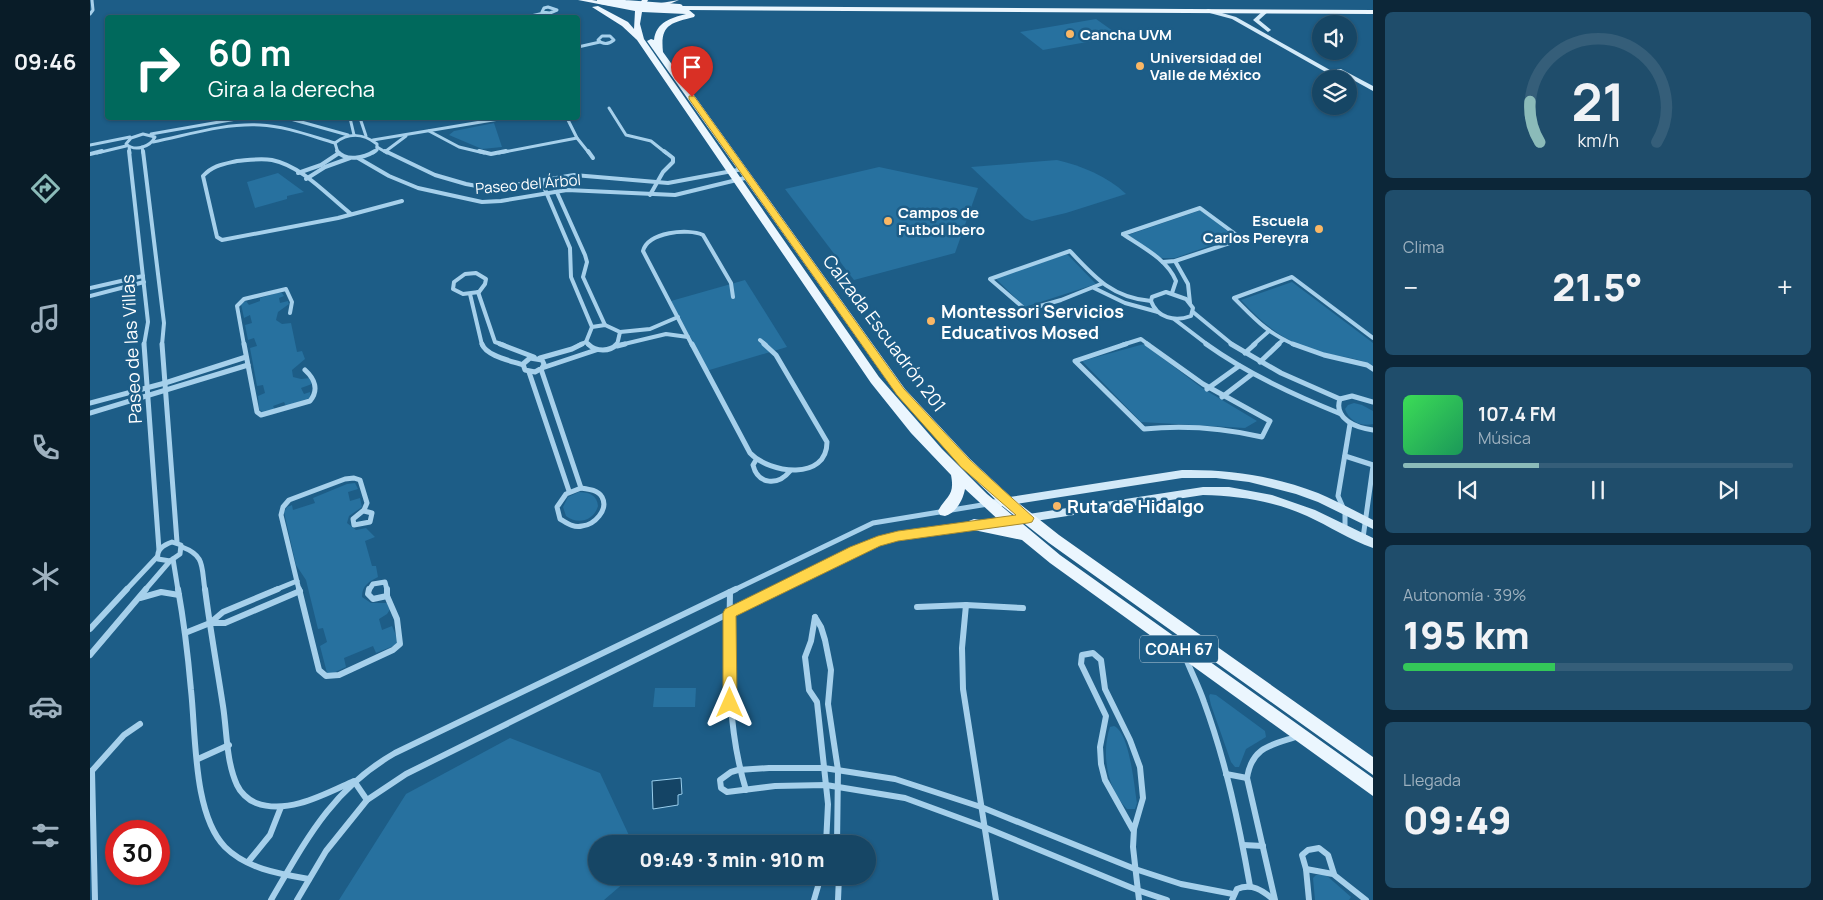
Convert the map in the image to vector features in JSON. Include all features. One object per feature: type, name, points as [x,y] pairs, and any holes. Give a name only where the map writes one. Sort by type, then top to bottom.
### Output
[{"type":"main road","points":[[582,0],[642,10],[667,12],[989,12],[1023,10]]},
{"type":"main road","points":[[582,0],[616,18],[640,39]]},
{"type":"main road","points":[[601,0],[633,5],[679,8],[1031,5],[1373,7]]},
{"type":"main road","points":[[614,6],[625,5],[630,0],[680,4],[1023,10],[1373,12]]},
{"type":"main road","points":[[642,10],[645,0]]},
{"type":"main road","points":[[642,10],[654,0]]},
{"type":"main road","points":[[667,12],[663,10],[663,4],[676,0]]},
{"type":"main road","points":[[714,0],[1003,2],[1031,5]]},
{"type":"main road","name":"Calzada Escuadrón 201","points":[[642,10],[636,22],[640,39],[875,380],[904,417],[958,474],[1027,537],[1373,788]]},
{"type":"main road","name":"Calzada Escuadrón 201","points":[[642,10],[643,28],[659,52],[901,392],[948,446],[1006,501],[1061,545],[1373,767]]},
{"type":"main road","points":[[659,52],[657,36],[660,28],[673,21],[704,12]]},
{"type":"main road","points":[[945,511],[954,504],[959,495],[960,484],[958,474]]},
{"type":"main road","points":[[974,525],[1001,529],[1027,537]]},
{"type":"main road","points":[[1336,762],[1340,760],[1346,761],[1373,779]]},
{"type":"street","points":[[90,14],[93,10],[91,6],[92,0]]},
{"type":"street","points":[[535,15],[552,13],[557,9],[553,7],[546,8],[542,10],[544,13]]},
{"type":"street","points":[[1208,11],[1234,18],[1327,70]]},
{"type":"street","points":[[1266,12],[1256,20],[1262,26],[1373,89]]},
{"type":"street","points":[[580,47],[600,42]]},
{"type":"street","points":[[1357,87],[1373,96]]},
{"type":"street","points":[[609,108],[626,135],[651,141],[673,158],[673,162],[656,182],[650,195]]},
{"type":"street","points":[[90,145],[231,120]]},
{"type":"street","points":[[294,120],[348,135],[366,136],[373,140],[377,147],[374,152],[358,158],[350,158],[298,173]]},
{"type":"street","points":[[350,120],[354,135]]},
{"type":"street","points":[[361,120],[366,136]]},
{"type":"street","points":[[373,140],[494,120]]},
{"type":"street","points":[[568,120],[577,138],[593,158]]},
{"type":"street","points":[[90,154],[128,147],[142,148],[153,142],[249,125],[281,128],[335,143]]},
{"type":"street","points":[[429,131],[459,147],[491,154],[577,138]]},
{"type":"street","points":[[386,151],[397,141],[414,133]]},
{"type":"street","points":[[151,134],[155,137],[153,142]]},
{"type":"street","points":[[348,135],[340,138],[335,143],[335,149],[350,158]]},
{"type":"street","points":[[128,147],[127,142],[133,137]]},
{"type":"street","name":"Paseo de las Villas","points":[[128,147],[148,322],[144,344],[159,550]]},
{"type":"street","name":"Paseo del Árbol","points":[[377,147],[427,172],[474,186],[499,187],[576,175],[656,182],[680,182],[731,172],[746,173]]},
{"type":"street","name":"Paseo de las Villas","points":[[142,148],[164,323],[162,340],[165,391],[177,542]]},
{"type":"street","points":[[306,179],[339,153]]},
{"type":"street","name":"Paseo del Árbol","points":[[358,158],[403,182],[472,201],[501,201],[556,191],[580,190],[650,195],[681,195],[738,182],[746,173]]},
{"type":"street","points":[[351,214],[298,173],[280,162],[265,159],[225,163],[206,172],[203,180],[217,237],[222,240],[351,214],[402,201]]},
{"type":"street","points":[[551,179],[586,255],[583,277],[605,325]]},
{"type":"street","points":[[523,365],[527,360],[572,349],[586,342],[592,327],[571,277],[570,248],[541,180]]},
{"type":"street","points":[[1163,262],[1175,261],[1242,239],[1200,208],[1123,234],[1163,262],[1172,271],[1176,281],[1172,293]]},
{"type":"street","points":[[732,297],[731,283],[703,235],[689,231],[655,238],[646,244],[644,251],[748,450],[756,460],[771,467],[790,471],[821,462],[827,456],[828,442],[776,355],[760,340]]},
{"type":"street","points":[[1101,284],[1061,300],[1026,310],[990,279],[1070,251],[1101,284],[1129,298],[1151,301]]},
{"type":"street","points":[[1175,261],[1188,284],[1193,312],[1208,327],[1244,353],[1340,399],[1352,396],[1373,402]]},
{"type":"street","points":[[476,273],[484,276],[486,279],[485,286],[478,292],[459,294],[453,289],[454,282],[465,274],[476,273]]},
{"type":"street","points":[[90,288],[143,276]]},
{"type":"street","points":[[1373,338],[1292,277],[1234,298],[1259,324],[1283,340],[1316,353],[1373,369]]},
{"type":"street","points":[[1176,281],[1188,284]]},
{"type":"street","points":[[90,296],[144,282]]},
{"type":"street","points":[[104,285],[105,292]]},
{"type":"street","points":[[1094,288],[1125,303],[1158,312],[1174,319],[1194,336],[1252,374],[1340,414],[1350,424],[1373,430]]},
{"type":"street","points":[[290,313],[292,302],[286,289],[244,299],[237,306],[257,412],[261,415],[310,401],[316,390],[314,378],[305,370]]},
{"type":"street","points":[[478,292],[495,342],[500,346],[534,358]]},
{"type":"street","points":[[1151,301],[1160,293],[1172,293],[1180,295],[1190,303]]},
{"type":"street","points":[[470,294],[484,348],[488,352],[523,365],[525,370],[529,372],[569,491]]},
{"type":"street","points":[[1125,303],[1129,298]]},
{"type":"street","points":[[1151,301],[1154,309],[1158,312]]},
{"type":"street","points":[[1174,319],[1186,318],[1193,312]]},
{"type":"street","points":[[592,327],[605,325],[620,332],[633,333],[654,329],[678,317]]},
{"type":"street","points":[[1244,353],[1269,331]]},
{"type":"street","points":[[616,346],[620,332]]},
{"type":"street","points":[[529,372],[596,350],[609,349],[666,334],[688,337]]},
{"type":"street","points":[[1142,339],[1183,372],[1207,388],[1270,421],[1262,437],[1233,430],[1166,426],[1144,429],[1075,361],[1142,339]]},
{"type":"street","points":[[1260,362],[1283,340]]},
{"type":"street","points":[[586,342],[588,346],[596,350]]},
{"type":"street","points":[[90,404],[165,383],[246,357]]},
{"type":"street","points":[[540,358],[544,362],[542,369],[581,488]]},
{"type":"street","points":[[90,413],[248,365]]},
{"type":"street","points":[[1207,388],[1239,366]]},
{"type":"street","points":[[1222,397],[1252,374]]},
{"type":"street","points":[[108,399],[108,407]]},
{"type":"street","points":[[1340,399],[1337,403],[1340,414]]},
{"type":"street","points":[[1344,529],[1345,512],[1338,496],[1350,424]]},
{"type":"street","points":[[297,900],[342,829],[367,800],[406,774],[854,551],[898,536],[1203,491],[1232,491],[1281,500],[1310,511],[1368,541],[1373,466],[1345,456]]},
{"type":"street","points":[[756,460],[753,465],[754,472],[758,479],[765,482],[781,480],[790,471]]},
{"type":"street","points":[[271,900],[317,825],[354,781],[373,766],[396,753],[873,523],[1182,474],[1226,474],[1284,486],[1314,496],[1370,524]]},
{"type":"street","points":[[364,511],[366,494],[360,480],[354,478],[345,479],[289,500],[283,507],[281,515],[320,670],[326,676],[339,675],[394,650],[400,644],[401,635],[387,596]]},
{"type":"street","points":[[1281,500],[1284,486]]},
{"type":"street","points":[[581,488],[595,490],[604,499],[605,505],[600,517],[587,526],[572,526],[560,519],[557,507],[563,496],[569,491],[581,488]]},
{"type":"street","points":[[90,629],[157,557],[159,550],[167,543],[177,542],[182,547],[195,552],[200,558],[229,745],[238,785],[245,796],[254,803],[265,807],[281,807],[318,796],[354,781]]},
{"type":"street","points":[[90,654],[172,560],[180,554],[182,547]]},
{"type":"street","points":[[157,557],[163,562],[172,560]]},
{"type":"street","points":[[172,560],[185,634],[203,803],[208,821],[218,839],[233,853],[248,862],[261,869],[309,879]]},
{"type":"street","points":[[185,634],[210,622],[224,612],[297,581]]},
{"type":"street","points":[[140,598],[161,592],[179,596]]},
{"type":"street","points":[[210,622],[224,623],[300,592]]},
{"type":"street","points":[[730,592],[730,721],[738,770],[746,790]]},
{"type":"street","points":[[256,598],[258,609]]},
{"type":"street","points":[[966,605],[962,648],[963,689],[996,900]]},
{"type":"street","points":[[917,607],[966,605],[1024,608]]},
{"type":"street","points":[[826,835],[826,786],[817,702],[809,690],[805,657],[811,641],[815,617],[821,627],[829,657],[831,681],[828,704],[839,788],[837,835]]},
{"type":"street","points":[[1183,651],[1207,709],[1226,774],[1243,845],[1250,886]]},
{"type":"street","points":[[1134,830],[1113,796],[1101,764],[1100,747],[1106,716],[1080,664],[1080,657],[1085,654],[1095,654],[1101,660],[1100,670],[1104,688],[1116,718],[1135,749],[1143,783],[1140,815],[1134,830],[1135,869],[1139,900]]},
{"type":"street","points":[[1106,716],[1116,718]]},
{"type":"street","points":[[95,900],[91,772],[124,735],[140,724]]},
{"type":"street","points":[[1275,900],[1247,778],[1248,765],[1255,754],[1264,748],[1300,736]]},
{"type":"street","points":[[198,759],[229,745]]},
{"type":"street","points":[[1167,900],[1137,890],[984,827],[905,798],[826,786],[775,786],[727,792],[722,788],[720,780],[731,772],[738,770],[824,768],[895,779],[981,807],[1135,869],[1181,884],[1233,897],[1243,886],[1250,886],[1261,889],[1275,900]]},
{"type":"street","points":[[1226,774],[1247,778]]},
{"type":"street","points":[[354,781],[367,800]]},
{"type":"street","points":[[248,862],[270,835],[281,807]]},
{"type":"street","points":[[1243,845],[1263,846]]},
{"type":"street","points":[[1309,900],[1306,869],[1302,855],[1307,848],[1312,847],[1326,852],[1331,858],[1334,874]]},
{"type":"street","points":[[1306,869],[1327,871],[1334,874],[1366,900]]},
{"type":"street","points":[[814,900],[819,885]]},
{"type":"street","points":[[838,900],[839,885]]},
{"type":"shaded area","name":"Cancha UVM","points":[[1096,19],[1120,36],[1043,50],[1020,32]]},
{"type":"shaded area","points":[[494,123],[502,147],[482,149],[449,135],[454,131]]},
{"type":"shaded area","points":[[1057,160],[1076,165],[1094,173],[1111,182],[1126,194],[1066,213],[1032,221],[1025,218],[971,167]]},
{"type":"shaded area","name":"Campos de Futbol Ibero","points":[[879,167],[978,188],[955,253],[854,280],[785,189]]},
{"type":"shaded area","points":[[278,173],[304,192],[255,208],[247,182]]},
{"type":"shaded area","points":[[1201,210],[1235,237],[1175,258],[1161,258],[1128,235]]},
{"type":"shaded area","points":[[1067,254],[1096,284],[1025,307],[995,278]]},
{"type":"shaded area","points":[[745,280],[787,347],[706,371],[671,301]]},
{"type":"shaded area","points":[[1292,282],[1373,343],[1373,366],[1353,358],[1317,351],[1284,337],[1266,324],[1241,300]]},
{"type":"shaded area","points":[[282,293],[284,296],[279,298],[280,303],[288,301],[289,304],[278,312],[276,320],[282,324],[291,323],[297,352],[302,351],[305,359],[292,370],[293,377],[301,379],[310,378],[312,384],[301,388],[304,394],[310,392],[310,398],[286,406],[284,402],[273,406],[275,410],[263,413],[259,409],[258,396],[265,393],[263,385],[257,386],[250,348],[257,346],[254,338],[248,340],[245,325],[252,323],[250,315],[244,318],[241,304],[246,301],[249,305],[260,301],[260,298]]},
{"type":"shaded area","points":[[1144,344],[1202,388],[1257,421],[1245,428],[1141,422],[1082,361]]},
{"type":"shaded area","points":[[1354,403],[1373,411],[1373,424],[1360,424],[1349,417],[1345,409],[1348,405]]},
{"type":"shaded area","points":[[355,483],[358,489],[348,492],[350,501],[360,498],[362,507],[349,516],[347,523],[356,530],[366,528],[375,537],[365,541],[372,566],[376,566],[378,577],[369,582],[365,587],[362,597],[371,603],[388,603],[391,608],[387,614],[379,619],[382,630],[392,626],[398,640],[396,645],[376,653],[373,646],[344,658],[346,667],[331,674],[327,673],[320,646],[327,642],[323,628],[318,629],[306,580],[296,565],[284,512],[287,507],[292,505],[293,510],[315,503],[313,498],[347,484]]},
{"type":"shaded area","points":[[579,492],[592,495],[596,499],[598,506],[593,515],[580,521],[566,516],[563,507],[568,497]]},
{"type":"shaded area","points":[[655,688],[696,688],[695,707],[653,707]]},
{"type":"shaded area","points":[[1210,694],[1216,695],[1265,731],[1266,737],[1246,749],[1239,767],[1235,767],[1231,762],[1211,705]]},
{"type":"shaded area","points":[[1114,726],[1124,739],[1128,749],[1137,803],[1135,809],[1127,809],[1120,801],[1110,781],[1106,748],[1110,727]]},
{"type":"shaded area","points":[[510,738],[600,773],[629,835],[588,835],[588,885],[622,885],[604,900],[339,900],[406,794]]},
{"type":"shaded area","points":[[681,778],[682,794],[678,795],[678,805],[653,809],[652,781]]},
{"type":"shaded area","points":[[1316,875],[1326,875],[1351,897],[1349,900],[1315,900],[1313,878]]},
{"type":"place","name":"Cancha UVM","points":[[1070,34]]},
{"type":"place","name":"Universidad del Valle de México","points":[[1140,66]]},
{"type":"place","name":"Campos de Futbol Ibero","points":[[888,221]]},
{"type":"place","name":"Escuela Carlos Pereyra","points":[[1319,229]]},
{"type":"place","name":"Montessori Servicios Educativos Mosed","points":[[931,321]]},
{"type":"place","name":"Ruta de Hidalgo","points":[[1057,506]]},
{"type":"route","points":[[692,97],[877,361],[901,392],[929,426],[966,464],[1006,501],[1028,518],[898,536],[878,542],[854,551],[730,613],[730,703]]}]
